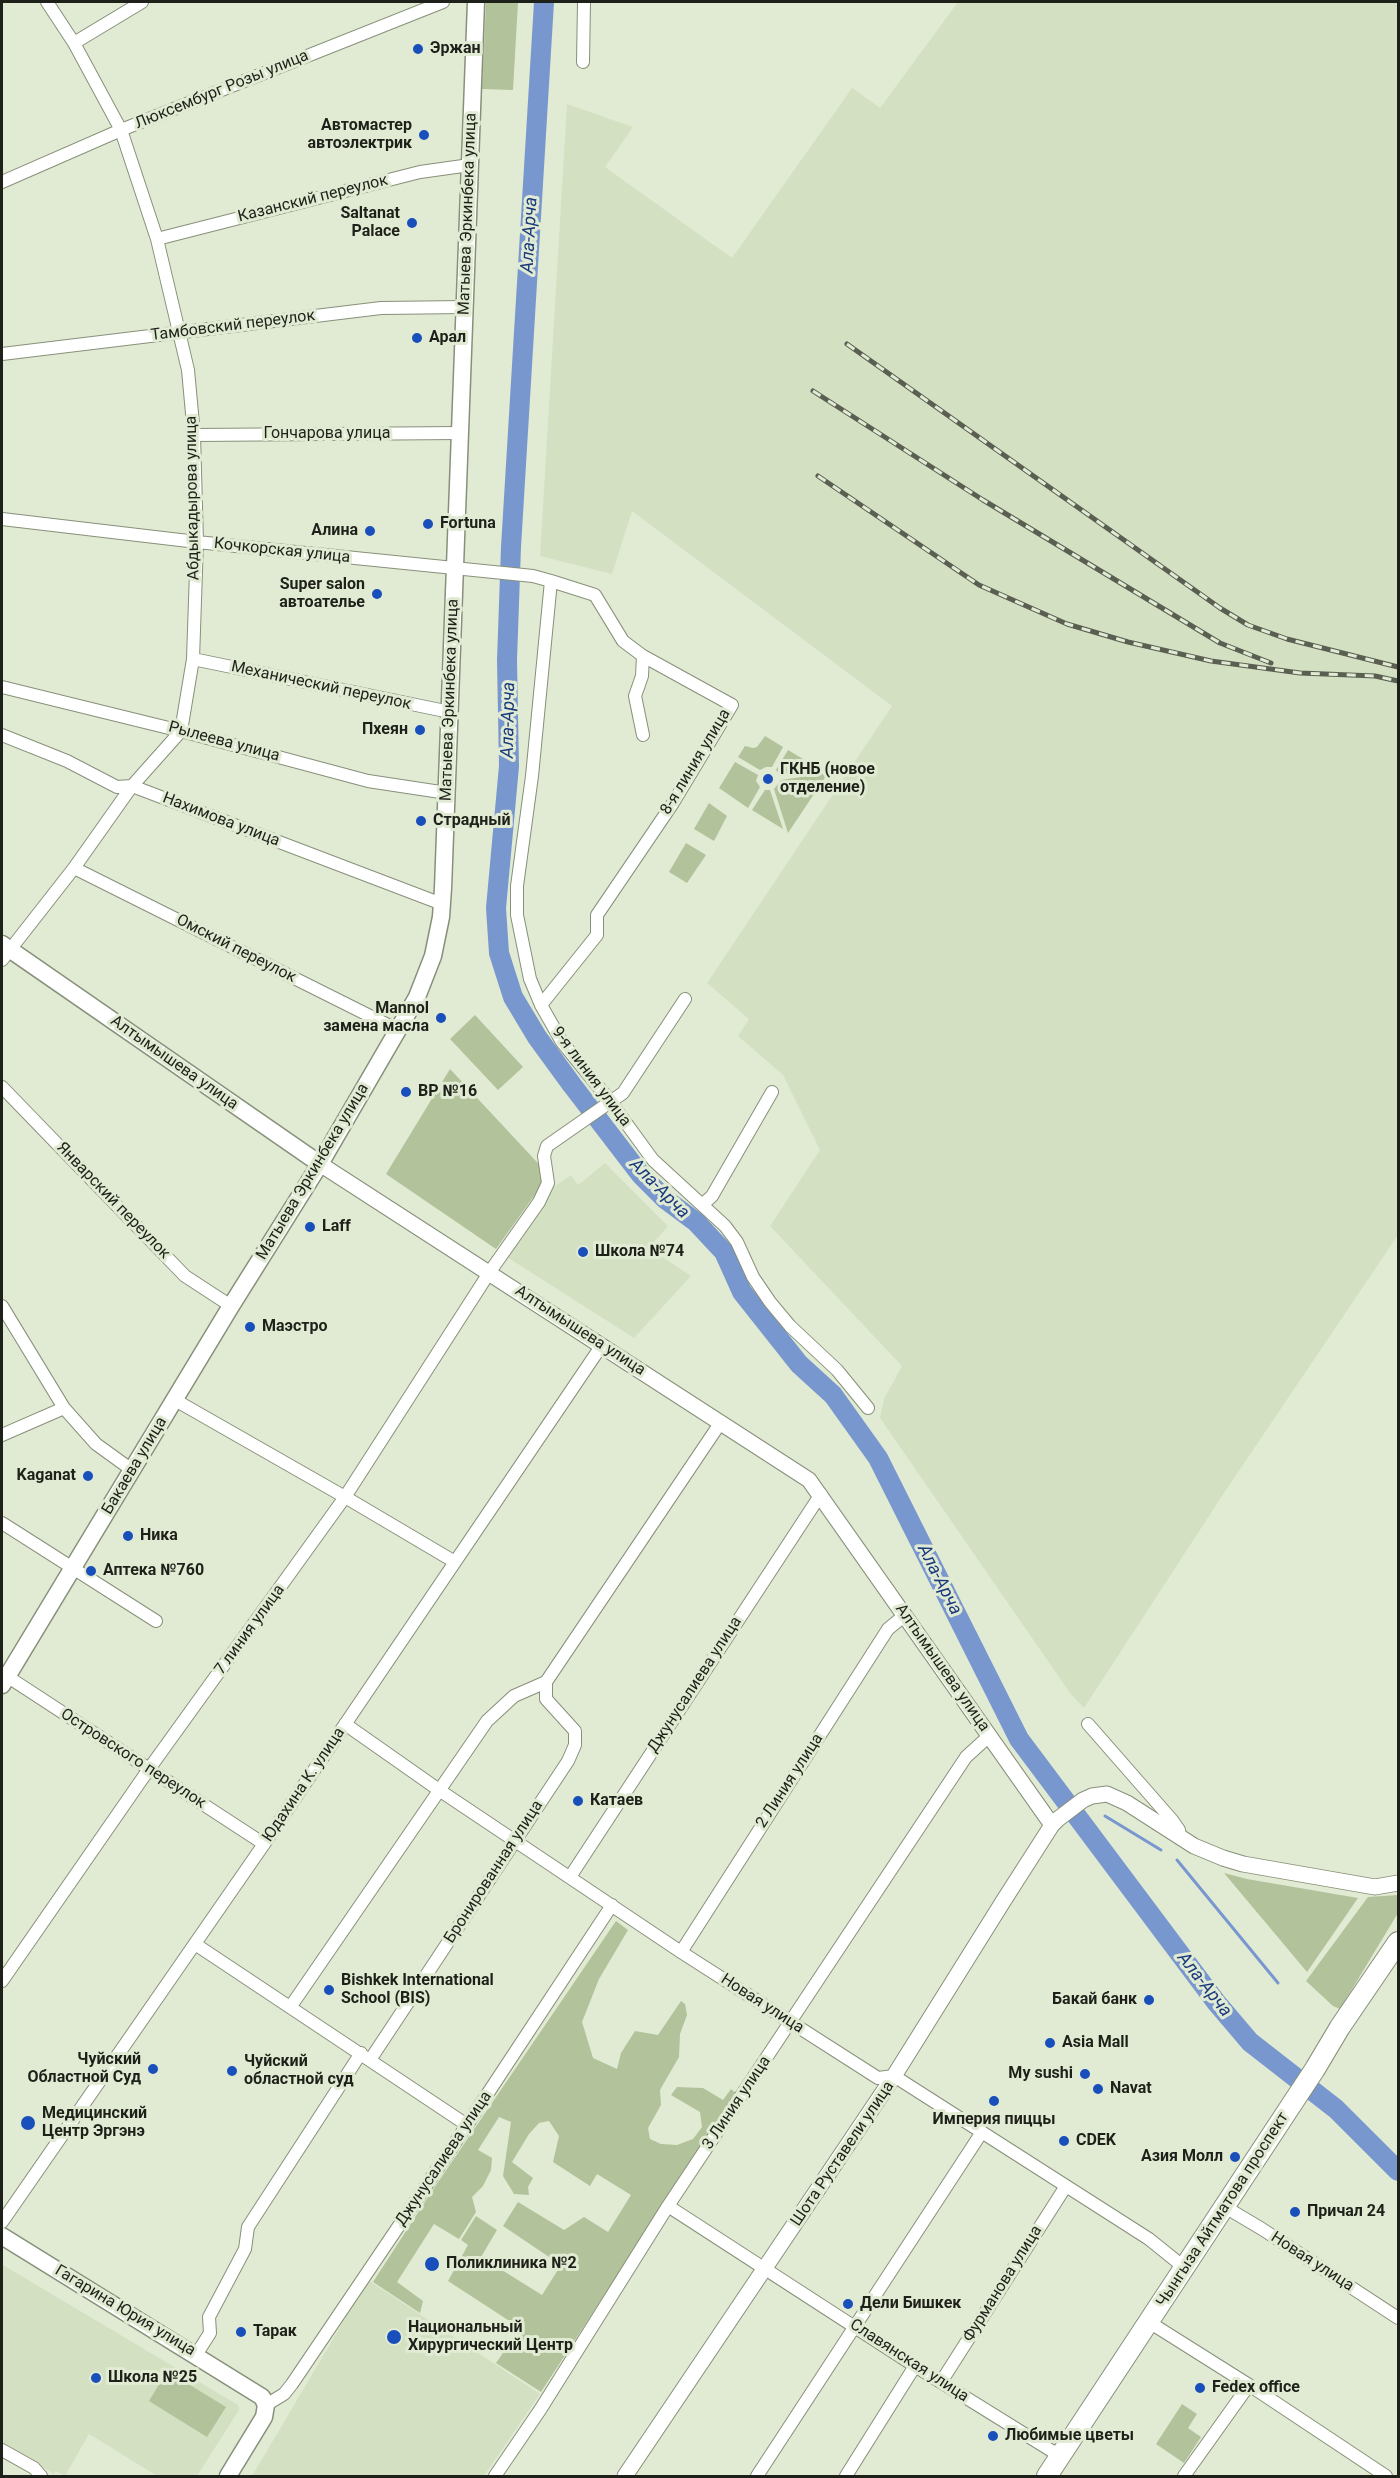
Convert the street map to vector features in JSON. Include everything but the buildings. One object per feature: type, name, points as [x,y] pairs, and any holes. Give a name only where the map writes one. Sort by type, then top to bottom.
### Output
[{"type":"main road","name":"Матыева Эркинбека улица","points":[[175,1400],[320,1164],[398,1030],[426,975],[438,937],[442,904],[447,793],[476,2]]},
{"type":"main road","name":"Алтымышева улица","points":[[4,951],[320,1164]]},
{"type":"main road","name":"Бакаева улица","points":[[3,1678],[72,1570],[175,1400]]},
{"type":"main road","name":"Чынгыза Айтматова проспект","points":[[1047,2476],[1398,1942]]},
{"type":"main road","name":"Гагарина Юрия улица","points":[[2,2236],[256,2392],[266,2405]]},
{"type":"main road","points":[[228,2476],[264,2417],[266,2405]]},
{"type":"street","name":"Абдыкадырова улица","points":[[47,2],[74,43],[121,130],[157,239],[188,370],[194,435],[197,542],[193,659],[181,731]]},
{"type":"street","points":[[74,43],[142,2]]},
{"type":"street","name":"Люксембург Розы улица","points":[[2,182],[121,130],[443,2]]},
{"type":"street","points":[[584,2],[584,62]]},
{"type":"street","name":"Казанский переулок","points":[[157,239],[420,172],[470,165]]},
{"type":"street","name":"Тамбовский переулок","points":[[2,354],[381,308],[465,307]]},
{"type":"street","name":"Гончарова улица","points":[[194,435],[460,433]]},
{"type":"street","name":"Кочкорская улица","points":[[2,519],[455,569]]},
{"type":"street","points":[[455,569],[493,571],[533,576],[551,581]]},
{"type":"street","name":"8-я линия улица","points":[[541,1005],[597,935],[597,915],[673,804],[732,705],[643,656],[624,640],[595,595],[551,581]]},
{"type":"street","name":"9-я линия улица","points":[[551,581],[532,776],[517,886],[517,915],[524,957],[541,1005],[562,1042],[653,1160],[731,1234],[761,1290],[780,1315],[826,1358],[868,1408]]},
{"type":"street","points":[[643,656],[642,676],[635,696],[643,735]]},
{"type":"street","name":"Механический переулок","points":[[193,659],[450,712]]},
{"type":"street","name":"Рылеева улица","points":[[2,687],[181,731],[368,781],[447,793]]},
{"type":"street","points":[[4,951],[74,868],[132,786],[181,731]]},
{"type":"street","name":"Нахимова улица","points":[[2,735],[67,761],[117,787],[132,786],[442,904]]},
{"type":"street","name":"Омский переулок","points":[[74,868],[398,1030]]},
{"type":"street","points":[[608,1103],[623,1093],[685,999]]},
{"type":"street","name":"Январский переулок","points":[[2,1088],[185,1276],[231,1306]]},
{"type":"street","points":[[702,1205],[712,1196],[772,1092]]},
{"type":"street","name":"7 линия улица","points":[[2,1981],[149,1769],[345,1497],[489,1273],[546,1190],[548,1174],[544,1156],[547,1146],[608,1103]]},
{"type":"street","name":"Алтымышева улица","points":[[320,1164],[809,1480],[989,1737],[1055,1822]]},
{"type":"street","points":[[2,1306],[64,1408],[96,1444],[132,1470]]},
{"type":"street","name":"Юдахина К. улица","points":[[2,2222],[264,1844],[602,1346]]},
{"type":"street","name":"Бакаева улица","points":[[175,1400],[455,1562]]},
{"type":"street","points":[[2,1435],[64,1408]]},
{"type":"street","points":[[291,2006],[487,1721],[514,1695],[546,1682],[721,1422]]},
{"type":"street","name":"Джунусалиева улица","points":[[570,1877],[821,1494]]},
{"type":"street","points":[[2,1523],[72,1570],[156,1621]]},
{"type":"street","name":"2 Линия улица","points":[[681,1952],[888,1629],[905,1615]]},
{"type":"street","name":"Островского переулок","points":[[3,1678],[264,1844]]},
{"type":"street","name":"Бронированная улица","points":[[195,2355],[210,2333],[208,2318],[245,2249],[248,2228],[568,1761],[575,1744],[575,1731],[546,1699],[546,1682]]},
{"type":"street","name":"Новая улица","points":[[345,1724],[439,1790],[681,1952],[878,2078],[894,2076],[1158,2245],[1185,2268]]},
{"type":"street","points":[[1088,1724],[1172,1820],[1179,1830],[1180,1837]]},
{"type":"street","name":"3 Линия улица","points":[[495,2476],[540,2410],[668,2206],[966,1757],[989,1737]]},
{"type":"street","points":[[1055,1822],[1083,1800],[1100,1794],[1115,1796],[1202,1850],[1243,1864],[1375,1887],[1398,1883]]},
{"type":"street","name":"Шота Руставели улица","points":[[625,2476],[894,2076],[1055,1822]]},
{"type":"street","name":"Джунусалиева улица","points":[[266,2405],[284,2394],[292,2384],[468,2125],[612,1905]]},
{"type":"street","points":[[195,1944],[468,2125]]},
{"type":"street","points":[[757,2476],[982,2132]]},
{"type":"street","name":"Фурманова улица","points":[[941,2382],[1066,2186]]},
{"type":"street","name":"Славянская улица","points":[[668,2206],[915,2366],[1060,2456]]},
{"type":"street","name":"Новая улица","points":[[1225,2207],[1398,2318]]},
{"type":"street","points":[[1149,2322],[1386,2476]]},
{"type":"street","points":[[846,2476],[915,2366]]},
{"type":"street","points":[[1184,2476],[1249,2385]]},
{"type":"street","points":[[2,2450],[34,2468],[41,2476]]},
{"type":"shaded area","points":[[486,2],[518,2],[513,90],[482,89]]},
{"type":"shaded area","points":[[958,2],[1398,2],[1398,1235],[1224,1493],[1084,1708],[1070,1693],[880,1418],[884,1399],[902,1366],[770,1226],[820,1150],[783,1075],[738,1036],[749,1019],[707,983],[892,706],[632,511],[612,574],[540,556],[567,104],[633,127],[605,167],[732,258],[852,88],[880,108]]},
{"type":"shaded area","points":[[765,736],[783,747],[772,767],[760,770],[738,757],[745,746],[757,747]]},
{"type":"shaded area","points":[[788,750],[820,769],[780,774],[776,770]]},
{"type":"shaded area","points":[[735,762],[758,775],[756,781],[760,787],[748,808],[719,788]]},
{"type":"shaded area","points":[[828,773],[788,833],[774,789],[781,780]]},
{"type":"shaded area","points":[[765,790],[770,790],[783,829],[752,810]]},
{"type":"shaded area","points":[[709,803],[727,816],[714,841],[694,829]]},
{"type":"shaded area","points":[[686,843],[706,855],[687,883],[669,872]]},
{"type":"shaded area","points":[[475,1015],[523,1067],[498,1090],[450,1039]]},
{"type":"shaded area","points":[[450,1069],[549,1175],[496,1249],[386,1174]]},
{"type":"shaded area","name":"Школа №74","points":[[605,1163],[668,1226],[649,1248],[691,1276],[634,1338],[507,1257],[552,1188],[571,1175],[578,1185]]},
{"type":"shaded area","points":[[1224,1873],[1247,1879],[1358,1898],[1307,1972]]},
{"type":"shaded area","points":[[1398,1895],[1398,1913],[1340,2009],[1333,2006],[1306,1981],[1368,1897]]},
{"type":"shaded area","points":[[616,1921],[628,1930],[599,1979],[582,2022],[593,2058],[617,2069],[621,2053],[635,2031],[658,2035],[681,2001],[685,2004],[687,2015],[680,2034],[679,2057],[660,2090],[661,2105],[648,2128],[650,2139],[661,2144],[677,2145],[693,2139],[702,2127],[700,2112],[671,2095],[677,2087],[703,2088],[723,2100],[731,2089],[736,2093],[541,2392],[496,2363],[516,2334],[511,2322],[448,2281],[468,2245],[461,2240],[476,2216],[497,2230],[481,2257],[542,2295],[561,2265],[503,2226],[518,2202],[564,2230],[584,2217],[608,2232],[631,2195],[597,2174],[590,2186],[553,2162],[559,2136],[549,2121],[539,2123],[529,2134],[512,2162],[533,2178],[528,2187],[529,2195],[514,2194],[503,2176],[511,2122],[499,2117],[478,2150],[492,2158],[491,2170],[483,2186],[472,2197],[476,2212],[459,2239],[434,2224],[397,2282],[423,2301],[420,2313],[373,2282],[432,2191]]},
{"type":"shaded area","name":"Школа №25","points":[[3,2265],[238,2405],[239,2410],[197,2476],[157,2476],[89,2434],[65,2476],[56,2471],[54,2474],[2,2443]]},
{"type":"shaded area","name":"Национальный Хирургический Центр","points":[[368,2280],[540,2394],[484,2476],[252,2476]]},
{"type":"shaded area","points":[[167,2371],[226,2407],[207,2437],[149,2401]]},
{"type":"shaded area","points":[[1182,2404],[1197,2414],[1188,2428],[1201,2437],[1184,2463],[1156,2444]]},
{"type":"waterway","name":"Ала-Арча","points":[[544,2],[511,547],[507,660],[509,766],[496,908],[499,953],[513,997],[537,1037],[641,1175],[665,1199],[696,1222],[724,1252],[742,1292],[799,1364],[833,1395],[878,1458],[1019,1739],[1216,2002],[1250,2042],[1336,2109],[1398,2171]]},
{"type":"waterway","points":[[1105,1816],[1161,1850]]},
{"type":"waterway","points":[[1177,1860],[1278,1983]]},
{"type":"railway","points":[[847,344],[1220,608],[1248,625],[1287,639],[1398,667]]},
{"type":"railway","points":[[813,391],[983,500],[1220,643],[1271,663]]},
{"type":"railway","points":[[818,476],[979,585],[1067,624],[1128,642],[1211,661],[1300,673],[1375,676],[1398,681]]},
{"type":"place","name":"Эржан","points":[[418,49]]},
{"type":"place","name":"Автомастер автоэлектрик","points":[[424,135]]},
{"type":"place","name":"Saltanat Palace","points":[[412,223]]},
{"type":"place","name":"Арал","points":[[417,338]]},
{"type":"place","name":"Fortuna","points":[[428,524]]},
{"type":"place","name":"Алина","points":[[370,531]]},
{"type":"place","name":"Super salon автоателье","points":[[377,594]]},
{"type":"place","name":"Пхеян","points":[[420,730]]},
{"type":"place","name":"ГКНБ (новое отделение)","points":[[768,779]]},
{"type":"place","name":"Страдный","points":[[421,821]]},
{"type":"place","name":"Mannol замена масла","points":[[441,1018]]},
{"type":"place","name":"BP №16","points":[[406,1092]]},
{"type":"place","name":"Laff","points":[[310,1227]]},
{"type":"place","name":"Школа №74","points":[[583,1252]]},
{"type":"place","name":"Маэстро","points":[[250,1327]]},
{"type":"place","name":"Kaganat","points":[[88,1476]]},
{"type":"place","name":"Ника","points":[[128,1536]]},
{"type":"place","name":"Аптека №760","points":[[91,1571]]},
{"type":"place","name":"Катаев","points":[[578,1801]]},
{"type":"place","name":"Bishkek International School (BIS)","points":[[329,1990]]},
{"type":"place","name":"Бакай банк","points":[[1149,2000]]},
{"type":"place","name":"Asia Mall","points":[[1050,2043]]},
{"type":"place","name":"Чуйский Областной Суд","points":[[153,2069]]},
{"type":"place","name":"Чуйский областной суд","points":[[232,2071]]},
{"type":"place","name":"My sushi","points":[[1085,2074]]},
{"type":"place","name":"Navat","points":[[1098,2089]]},
{"type":"place","name":"Империя пиццы","points":[[994,2101]]},
{"type":"place","name":"Медицинский Центр Эргэнэ","points":[[28,2123]]},
{"type":"place","name":"CDEK","points":[[1064,2141]]},
{"type":"place","name":"Азия Молл","points":[[1235,2157]]},
{"type":"place","name":"Причал 24","points":[[1295,2212]]},
{"type":"place","name":"Поликлиника №2","points":[[432,2264]]},
{"type":"place","name":"Дели Бишкек","points":[[848,2304]]},
{"type":"place","name":"Тарак","points":[[241,2332]]},
{"type":"place","name":"Национальный Хирургический Центр","points":[[394,2337]]},
{"type":"place","name":"Школа №25","points":[[96,2378]]},
{"type":"place","name":"Fedex office","points":[[1200,2388]]},
{"type":"place","name":"Любимые цветы","points":[[993,2436]]}]
